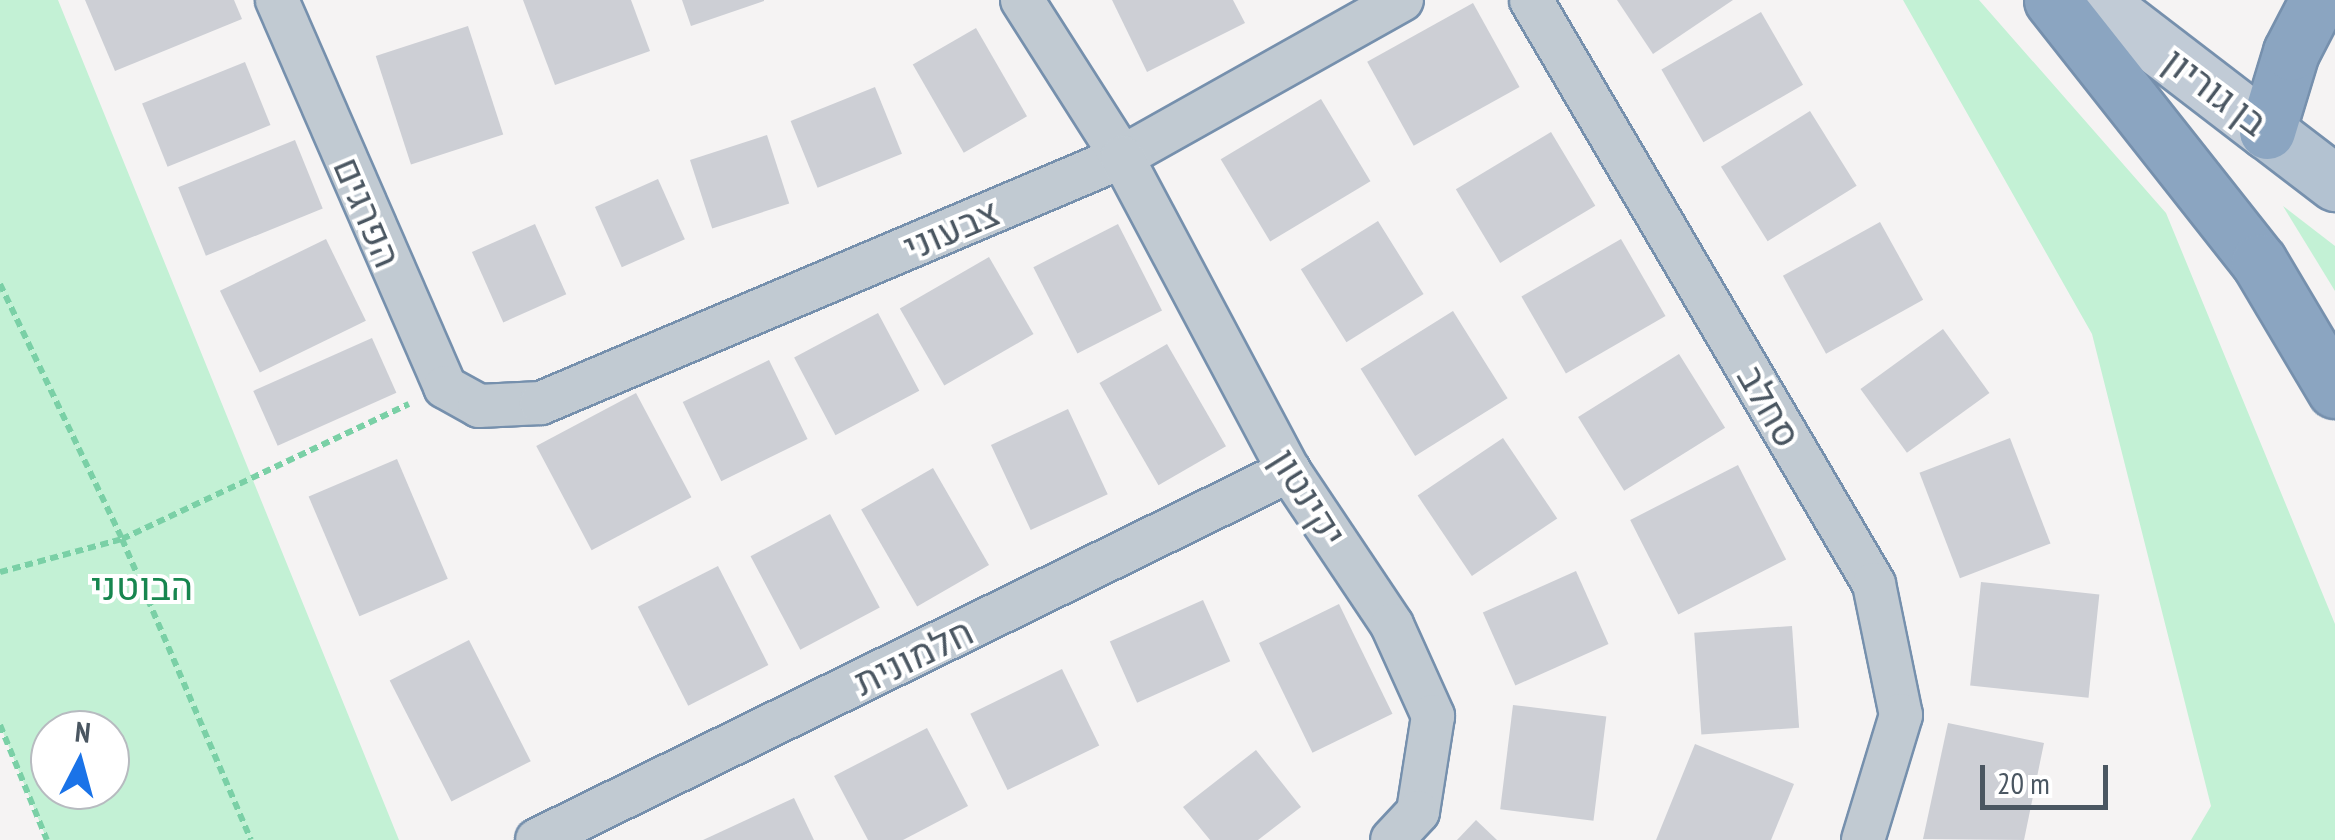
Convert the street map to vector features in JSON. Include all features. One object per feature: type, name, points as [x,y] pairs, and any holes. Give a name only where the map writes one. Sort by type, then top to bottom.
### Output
[{"type":"highway","points":[[2052,0],[2259,262],[2335,390]]},
{"type":"highway","points":[[2267,131],[2314,12]]},
{"type":"main road","name":"בן גוריון","points":[[2096,0],[2335,183]]},
{"type":"street","name":"יקינטון","points":[[1022,0],[1122,157],[1289,471],[1392,625],[1433,716],[1418,812],[1392,840]]},
{"type":"street","name":"צבעוני","points":[[462,397],[542,402],[1122,157],[1402,0]]},
{"type":"street","name":"סחלב","points":[[1531,0],[1874,584],[1901,715],[1863,840]]},
{"type":"street","name":"הפרגים","points":[[288,3],[462,397]]},
{"type":"street","name":"חלמונית","points":[[537,840],[1289,471]]},
{"type":"path","points":[[0,284],[122,539],[251,840]]},
{"type":"path","points":[[0,572],[122,539],[462,397]]},
{"type":"path","points":[[0,725],[47,840]]},
{"type":"green space","name":"הבוטני","points":[[0,0],[58,0],[399,840],[47,840],[35,810],[130,810],[130,710],[30,710],[30,798],[0,725]]},
{"type":"green space","points":[[1903,0],[1979,0],[2166,213],[2335,624],[2335,840],[2191,840],[2211,806],[2092,334]]},
{"type":"green space","points":[[2283,206],[2335,246],[2335,291]]},
{"type":"building","points":[[85,0],[234,0],[242,19],[115,71]]},
{"type":"building","points":[[523,0],[631,0],[650,51],[555,85]]},
{"type":"building","points":[[682,0],[764,0],[764,1],[691,26]]},
{"type":"building","points":[[1112,0],[1233,0],[1245,23],[1147,72]]},
{"type":"building","points":[[1617,0],[1733,0],[1653,54]]},
{"type":"building","points":[[1473,3],[1520,87],[1414,146],[1367,62]]},
{"type":"building","points":[[1761,12],[1803,85],[1703,142],[1661,70]]},
{"type":"building","points":[[468,26],[503,134],[411,164],[376,56]]},
{"type":"building","points":[[976,28],[1027,116],[964,153],[913,64]]},
{"type":"building","points":[[245,62],[270,125],[168,167],[142,104]]},
{"type":"building","points":[[875,87],[902,154],[818,188],[791,121]]},
{"type":"building","points":[[1321,99],[1370,181],[1270,242],[1221,159]]},
{"type":"building","points":[[1810,111],[1857,186],[1768,241],[1721,167]]},
{"type":"building","points":[[1551,132],[1595,206],[1500,263],[1456,189]]},
{"type":"building","points":[[767,135],[789,203],[712,229],[690,160]]},
{"type":"building","points":[[295,140],[323,209],[206,256],[178,187]]},
{"type":"building","points":[[658,179],[685,239],[622,267],[595,207]]},
{"type":"building","points":[[1378,221],[1424,294],[1346,342],[1301,269]]},
{"type":"building","points":[[1880,222],[1923,300],[1826,354],[1783,276]]},
{"type":"building","points":[[535,224],[566,294],[503,322],[472,252]]},
{"type":"building","points":[[1118,224],[1162,310],[1077,354],[1033,267]]},
{"type":"building","points":[[326,239],[366,321],[260,373],[220,291]]},
{"type":"building","points":[[1621,239],[1666,316],[1566,374],[1521,296]]},
{"type":"building","points":[[989,257],[1034,334],[944,386],[900,309]]},
{"type":"building","points":[[1453,311],[1508,398],[1415,456],[1361,369]]},
{"type":"building","points":[[878,313],[919,391],[835,435],[794,358]]},
{"type":"building","points":[[1943,329],[1989,393],[1907,453],[1860,389]]},
{"type":"building","points":[[372,338],[396,393],[278,446],[253,391]]},
{"type":"building","points":[[1167,344],[1226,446],[1158,485],[1099,383]]},
{"type":"building","points":[[1679,354],[1725,428],[1624,491],[1578,417]]},
{"type":"building","points":[[769,360],[808,439],[721,481],[683,402]]},
{"type":"building","points":[[636,393],[691,497],[592,550],[536,446]]},
{"type":"building","points":[[1068,409],[1108,494],[1031,530],[991,445]]},
{"type":"building","points":[[1503,438],[1557,518],[1472,576],[1418,496]]},
{"type":"building","points":[[2010,438],[2050,543],[1960,578],[1919,473]]},
{"type":"building","points":[[397,459],[448,579],[359,616],[309,497]]},
{"type":"building","points":[[1738,465],[1786,559],[1678,614],[1630,520]]},
{"type":"building","points":[[933,468],[989,565],[917,606],[861,510]]},
{"type":"building","points":[[830,514],[880,608],[800,650],[751,556]]},
{"type":"building","points":[[718,566],[768,665],[688,706],[638,607]]},
{"type":"building","points":[[1576,571],[1609,644],[1515,686],[1483,612]]},
{"type":"building","points":[[1981,582],[2099,594],[2088,698],[1970,685]]},
{"type":"building","points":[[1203,600],[1230,661],[1137,703],[1110,641]]},
{"type":"building","points":[[1339,604],[1392,714],[1312,753],[1259,643]]},
{"type":"building","points":[[1792,626],[1799,728],[1701,735],[1694,633]]},
{"type":"building","points":[[469,640],[531,761],[451,802],[390,680]]},
{"type":"building","points":[[1062,669],[1099,745],[1008,790],[970,714]]},
{"type":"building","points":[[1513,705],[1606,716],[1594,821],[1500,809]]},
{"type":"building","points":[[1948,723],[2044,743],[2024,840],[1923,839]]},
{"type":"building","points":[[927,728],[968,806],[903,840],[868,840],[834,776]]},
{"type":"building","points":[[1695,744],[1794,784],[1771,840],[1656,840]]},
{"type":"building","points":[[1256,750],[1301,807],[1258,840],[1210,840],[1183,807]]},
{"type":"building","points":[[794,798],[814,840],[703,840]]},
{"type":"building","points":[[1476,820],[1497,840],[1457,840]]}]
